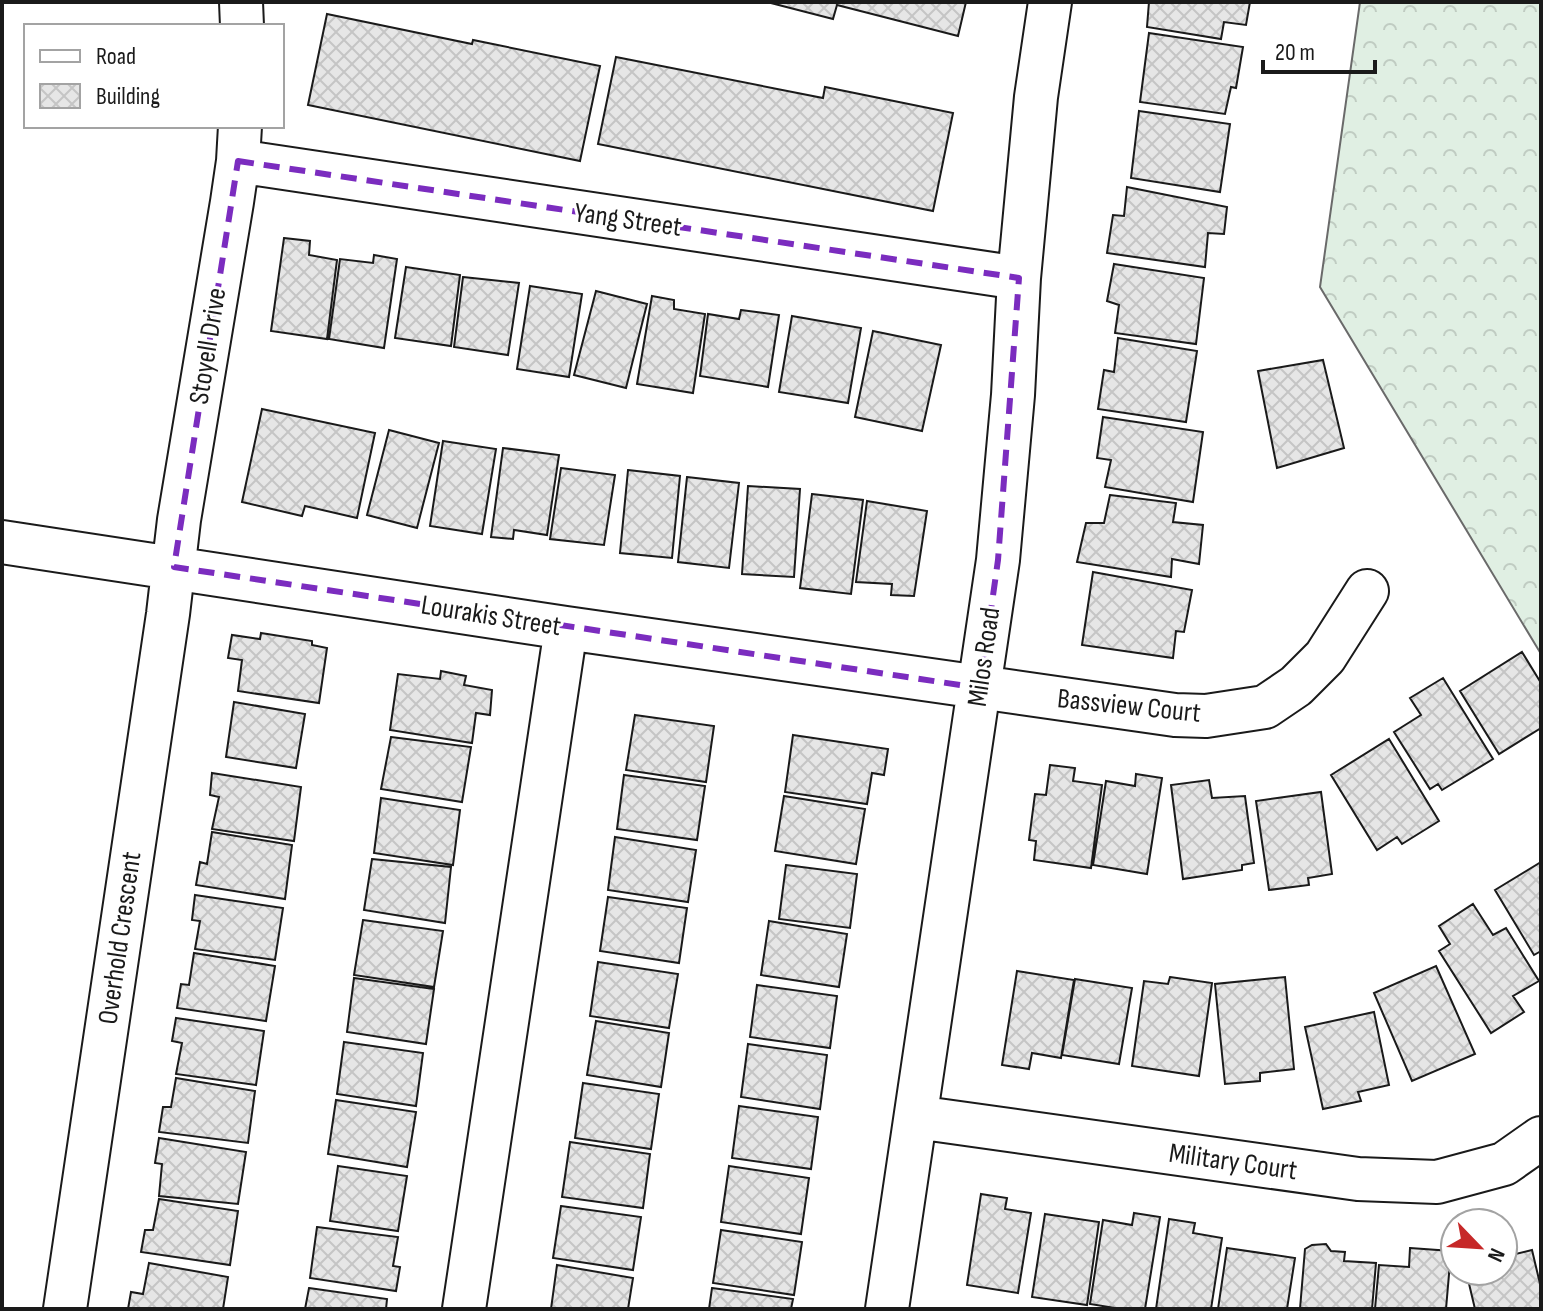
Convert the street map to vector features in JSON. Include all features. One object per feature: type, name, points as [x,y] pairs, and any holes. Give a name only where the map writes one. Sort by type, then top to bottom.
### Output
[{"type":"street","points":[[241,2],[242,24]]},
{"type":"street","name":"Milos Road","points":[[887,1309],[1001,530],[1019,278],[1036,97],[1050,2]]},
{"type":"street","name":"Yang Street","points":[[239,144],[1019,278]]},
{"type":"street","name":"Stoyell Drive","points":[[174,567],[239,144]]},
{"type":"street","name":"Lourakis Street","points":[[2,542],[980,688]]},
{"type":"street","name":"Overhold Crescent","points":[[65,1309],[174,567]]},
{"type":"street","name":"Bassview Court","points":[[980,688],[1175,715],[1206,716],[1265,707],[1296,686],[1325,657],[1367,591]]},
{"type":"street","points":[[464,1309],[566,628]]},
{"type":"street","name":"Military Court","points":[[916,1117],[1373,1180],[1437,1182],[1504,1164],[1541,1138]]},
{"type":"highlighted area","points":[[238,161],[1019,278],[998,560],[980,688],[174,567]]},
{"type":"green space","points":[[1360,2],[1541,2],[1541,654],[1320,287]]},
{"type":"building","points":[[767,2],[966,2],[958,36],[837,5],[833,19]]},
{"type":"building","points":[[1149,2],[1250,2],[1246,25],[1224,22],[1221,39],[1147,27]]},
{"type":"building","points":[[327,14],[600,66],[580,161],[308,105]]},
{"type":"building","points":[[1149,33],[1243,47],[1236,88],[1231,87],[1225,114],[1140,102]]},
{"type":"building","points":[[616,57],[823,98],[825,87],[953,113],[933,211],[598,144]]},
{"type":"building","points":[[1139,111],[1230,124],[1220,192],[1131,178]]},
{"type":"building","points":[[1127,187],[1227,207],[1224,234],[1208,233],[1205,267],[1107,253],[1113,215],[1124,216]]},
{"type":"building","points":[[284,238],[310,241],[309,255],[337,260],[327,339],[271,331]]},
{"type":"building","points":[[374,255],[397,259],[384,348],[329,339],[340,259],[373,263]]},
{"type":"building","points":[[1114,264],[1204,278],[1196,344],[1115,333],[1119,305],[1107,301]]},
{"type":"building","points":[[406,267],[460,275],[451,346],[395,338]]},
{"type":"building","points":[[463,277],[519,283],[508,355],[454,347]]},
{"type":"building","points":[[530,286],[582,294],[569,377],[517,369]]},
{"type":"building","points":[[596,291],[647,304],[626,388],[574,375]]},
{"type":"building","points":[[652,296],[674,300],[674,309],[705,314],[693,393],[637,384]]},
{"type":"building","points":[[741,310],[779,315],[768,387],[700,376],[708,314],[739,319]]},
{"type":"building","points":[[792,316],[861,328],[848,403],[779,392]]},
{"type":"building","points":[[873,331],[941,345],[922,431],[855,417]]},
{"type":"building","points":[[1118,338],[1197,351],[1186,422],[1098,409],[1104,370],[1114,372]]},
{"type":"building","points":[[1323,360],[1344,448],[1277,468],[1258,371]]},
{"type":"building","points":[[262,409],[375,433],[357,518],[305,506],[302,516],[242,502]]},
{"type":"building","points":[[1103,417],[1203,432],[1193,502],[1105,487],[1111,460],[1097,458]]},
{"type":"building","points":[[389,430],[439,443],[417,528],[367,515]]},
{"type":"building","points":[[443,441],[496,449],[482,534],[430,526]]},
{"type":"building","points":[[503,448],[559,455],[547,535],[514,530],[513,539],[491,537]]},
{"type":"building","points":[[561,468],[615,475],[604,545],[550,539]]},
{"type":"building","points":[[628,470],[680,476],[672,558],[620,553]]},
{"type":"building","points":[[687,477],[739,483],[729,568],[678,562]]},
{"type":"building","points":[[748,486],[800,489],[794,577],[742,574]]},
{"type":"building","points":[[812,494],[863,500],[851,594],[800,588]]},
{"type":"building","points":[[1110,495],[1176,503],[1173,522],[1203,525],[1199,564],[1172,559],[1171,577],[1077,562],[1086,523],[1104,523]]},
{"type":"building","points":[[867,501],[927,511],[914,596],[891,595],[892,584],[856,582]]},
{"type":"building","points":[[1093,572],[1192,590],[1184,632],[1176,631],[1173,658],[1082,645]]},
{"type":"building","points":[[261,633],[312,641],[312,645],[327,648],[319,703],[238,691],[242,660],[228,658],[232,635],[260,639]]},
{"type":"building","points":[[1522,652],[1541,683],[1541,728],[1499,754],[1460,691]]},
{"type":"building","points":[[441,671],[466,676],[464,685],[492,690],[490,715],[476,713],[472,743],[390,730],[398,674],[440,679]]},
{"type":"building","points":[[1443,678],[1493,759],[1442,790],[1438,784],[1430,789],[1394,732],[1421,715],[1410,698]]},
{"type":"building","points":[[234,702],[305,714],[296,768],[226,757]]},
{"type":"building","points":[[635,715],[714,726],[706,782],[626,770]]},
{"type":"building","points":[[793,735],[888,749],[884,775],[872,773],[867,804],[785,792]]},
{"type":"building","points":[[391,737],[471,747],[462,802],[381,789]]},
{"type":"building","points":[[1389,739],[1439,821],[1402,844],[1397,837],[1377,850],[1331,775]]},
{"type":"building","points":[[1050,765],[1075,768],[1073,781],[1102,785],[1091,868],[1034,860],[1036,841],[1029,840],[1035,794],[1046,795]]},
{"type":"building","points":[[212,773],[301,787],[294,841],[212,829],[219,797],[210,795]]},
{"type":"building","points":[[1136,774],[1162,778],[1147,874],[1093,865],[1106,781],[1135,786]]},
{"type":"building","points":[[624,775],[705,786],[697,840],[617,829]]},
{"type":"building","points":[[1209,780],[1212,798],[1245,796],[1254,863],[1242,865],[1242,870],[1183,879],[1171,785]]},
{"type":"building","points":[[1321,792],[1332,874],[1308,878],[1309,885],[1269,890],[1256,801]]},
{"type":"building","points":[[784,796],[865,809],[856,864],[775,851]]},
{"type":"building","points":[[381,798],[460,810],[453,865],[374,853]]},
{"type":"building","points":[[212,832],[292,845],[285,899],[196,885],[200,862],[207,864]]},
{"type":"building","points":[[615,837],[696,850],[688,902],[608,890]]},
{"type":"building","points":[[372,859],[451,867],[445,923],[364,910]]},
{"type":"building","points":[[1541,862],[1541,951],[1534,955],[1495,890]]},
{"type":"building","points":[[786,865],[857,874],[850,928],[779,919]]},
{"type":"building","points":[[195,895],[283,908],[275,960],[195,949],[200,921],[192,920]]},
{"type":"building","points":[[608,897],[687,908],[679,963],[600,951]]},
{"type":"building","points":[[1473,904],[1493,935],[1506,928],[1539,981],[1513,996],[1524,1012],[1491,1033],[1439,951],[1450,944],[1439,926]]},
{"type":"building","points":[[363,920],[443,931],[434,987],[354,975]]},
{"type":"building","points":[[769,921],[847,934],[839,987],[761,975]]},
{"type":"building","points":[[194,953],[275,966],[266,1021],[177,1008],[181,984],[189,985]]},
{"type":"building","points":[[598,962],[678,974],[669,1028],[590,1016]]},
{"type":"building","points":[[1436,966],[1475,1054],[1412,1081],[1374,993]]},
{"type":"building","points":[[1017,971],[1074,980],[1061,1058],[1032,1053],[1029,1069],[1002,1065]]},
{"type":"building","points":[[1170,977],[1212,983],[1199,1076],[1132,1066],[1144,981],[1168,984]]},
{"type":"building","points":[[1285,977],[1294,1069],[1260,1073],[1260,1081],[1225,1084],[1215,984]]},
{"type":"building","points":[[354,978],[434,989],[426,1044],[347,1032]]},
{"type":"building","points":[[1075,979],[1132,988],[1119,1064],[1062,1055]]},
{"type":"building","points":[[757,985],[837,996],[830,1048],[750,1037]]},
{"type":"building","points":[[1374,1012],[1389,1085],[1358,1092],[1361,1101],[1323,1109],[1305,1027]]},
{"type":"building","points":[[176,1018],[264,1031],[256,1085],[176,1074],[182,1043],[172,1041]]},
{"type":"building","points":[[596,1021],[669,1033],[661,1087],[587,1075]]},
{"type":"building","points":[[344,1042],[423,1053],[416,1106],[337,1094]]},
{"type":"building","points":[[748,1044],[827,1055],[820,1109],[741,1097]]},
{"type":"building","points":[[176,1078],[255,1091],[248,1143],[159,1132],[163,1107],[171,1107]]},
{"type":"building","points":[[583,1083],[659,1094],[651,1149],[575,1138]]},
{"type":"building","points":[[336,1100],[416,1112],[407,1167],[328,1154]]},
{"type":"building","points":[[739,1106],[818,1117],[811,1169],[732,1158]]},
{"type":"building","points":[[159,1138],[246,1152],[238,1204],[159,1196],[162,1164],[155,1163]]},
{"type":"building","points":[[570,1142],[650,1154],[643,1208],[562,1197]]},
{"type":"building","points":[[338,1166],[407,1176],[398,1231],[330,1221]]},
{"type":"building","points":[[729,1166],[809,1178],[801,1234],[721,1222]]},
{"type":"building","points":[[981,1194],[1007,1198],[1005,1209],[1031,1213],[1018,1293],[967,1285]]},
{"type":"building","points":[[159,1199],[238,1211],[230,1265],[141,1252],[145,1230],[153,1230]]},
{"type":"building","points":[[561,1206],[641,1217],[633,1270],[553,1258]]},
{"type":"building","points":[[1134,1213],[1160,1217],[1145,1309],[1090,1304],[1103,1220],[1132,1225]]},
{"type":"building","points":[[1045,1214],[1099,1222],[1087,1305],[1032,1297]]},
{"type":"building","points":[[1169,1219],[1195,1223],[1193,1233],[1222,1238],[1211,1309],[1156,1309]]},
{"type":"building","points":[[317,1227],[398,1237],[393,1266],[400,1267],[396,1291],[310,1278]]},
{"type":"building","points":[[721,1230],[802,1242],[794,1295],[713,1283]]},
{"type":"building","points":[[1326,1244],[1331,1251],[1345,1252],[1344,1261],[1376,1263],[1372,1309],[1300,1309],[1305,1249]]},
{"type":"building","points":[[1227,1248],[1295,1258],[1287,1309],[1218,1309]]},
{"type":"building","points":[[1410,1248],[1439,1250],[1439,1287],[1448,1287],[1446,1309],[1375,1309],[1379,1265],[1409,1267]]},
{"type":"building","points":[[1532,1250],[1541,1288],[1541,1309],[1475,1309],[1470,1287],[1519,1287],[1519,1253]]},
{"type":"building","points":[[149,1263],[228,1277],[223,1309],[128,1309],[131,1292],[143,1294]]},
{"type":"building","points":[[557,1265],[633,1278],[628,1309],[551,1309]]},
{"type":"building","points":[[309,1288],[387,1299],[386,1309],[305,1309]]},
{"type":"building","points":[[712,1288],[793,1299],[791,1309],[709,1309]]}]
